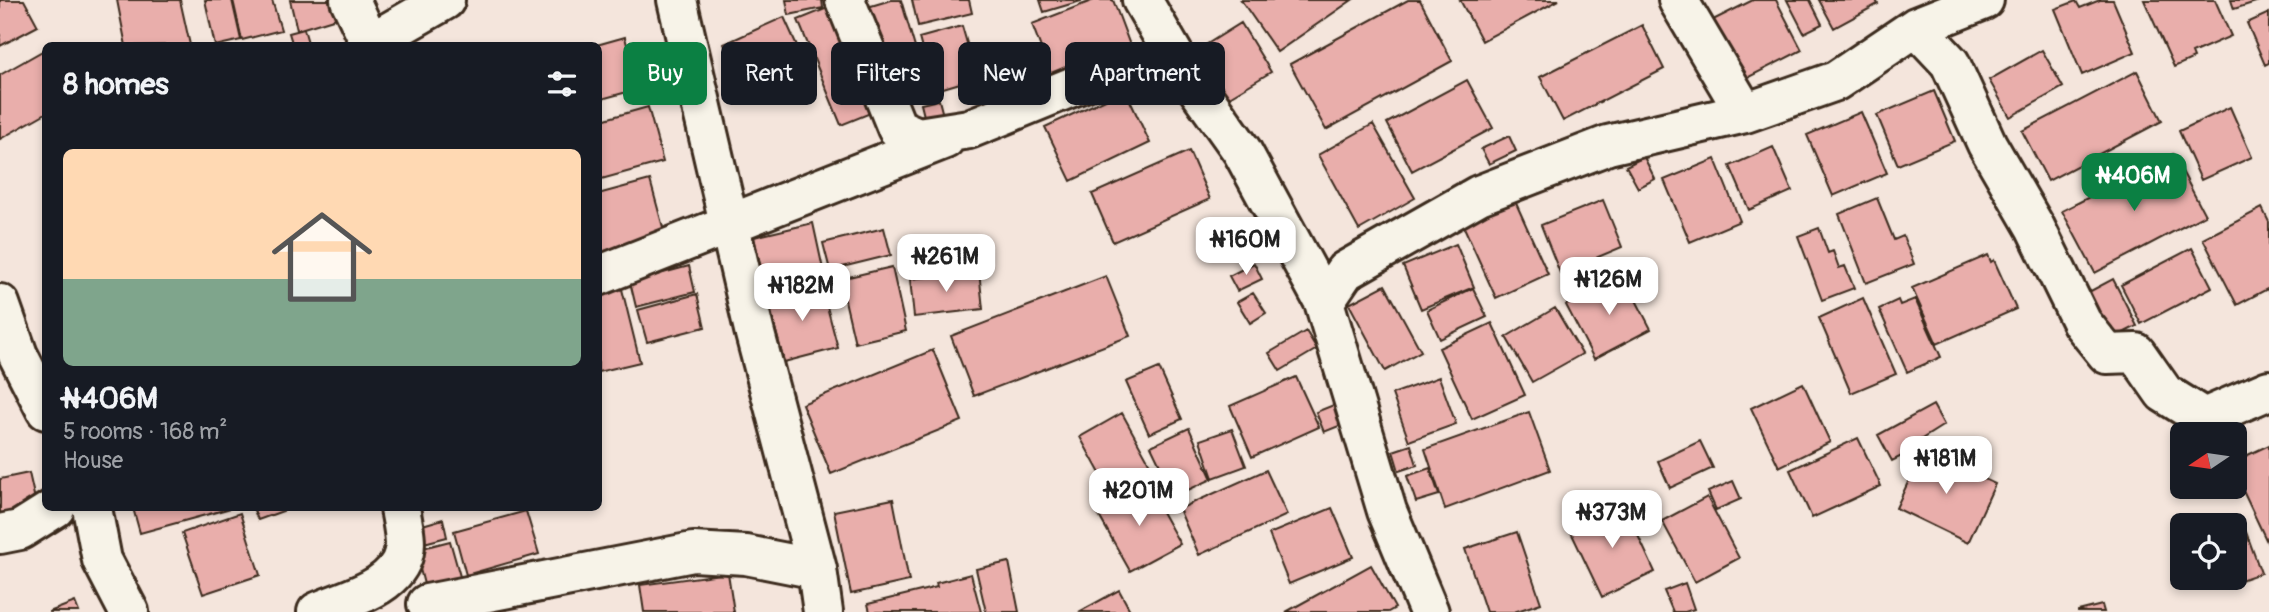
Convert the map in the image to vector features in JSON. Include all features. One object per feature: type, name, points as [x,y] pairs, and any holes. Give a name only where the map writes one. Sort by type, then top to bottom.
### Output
[{"type":"street","points":[[350,0],[366,42]]},
{"type":"street","points":[[371,42],[445,0]]},
{"type":"street","points":[[677,0],[754,330],[817,569],[824,612]]},
{"type":"street","points":[[845,0],[897,128],[918,137],[969,129]]},
{"type":"street","points":[[1142,0],[1166,42]]},
{"type":"street","points":[[1678,0],[1745,113]]},
{"type":"street","points":[[1324,302],[1345,271],[1479,195],[1608,145],[1745,113],[1836,81],[1916,27],[1984,0]]},
{"type":"street","points":[[1916,27],[1950,64],[1987,144],[2035,227],[2082,324],[2107,354],[2136,353],[2164,393],[2204,418],[2269,390]]},
{"type":"street","points":[[602,274],[1065,90]]},
{"type":"street","points":[[1209,105],[1242,152],[1324,302],[1387,511],[1429,612]]},
{"type":"street","points":[[0,304],[18,355],[42,402]]},
{"type":"street","points":[[0,534],[20,530],[50,511]]},
{"type":"street","points":[[93,511],[102,560],[129,612]]},
{"type":"street","points":[[317,612],[374,587],[397,571],[405,550],[400,511]]},
{"type":"street","points":[[397,571],[423,595],[428,608],[693,552],[746,555],[817,569]]},
{"type":"building","points":[[0,0],[24,0],[38,26],[0,46]]},
{"type":"building","points":[[117,0],[180,0],[189,42],[125,42]]},
{"type":"building","points":[[205,0],[232,0],[241,40],[214,42]]},
{"type":"building","points":[[233,0],[272,0],[281,30],[242,40]]},
{"type":"building","points":[[290,0],[337,0],[343,16],[297,30]]},
{"type":"building","points":[[786,0],[822,0],[823,8],[789,15]]},
{"type":"building","points":[[891,0],[901,0],[913,42],[871,42],[861,9]]},
{"type":"building","points":[[912,0],[969,0],[972,13],[918,26]]},
{"type":"building","points":[[1040,0],[1081,0],[1081,1],[1044,12]]},
{"type":"building","points":[[1094,0],[1113,0],[1129,42],[1065,42],[1065,72],[1052,77],[1051,42],[1039,42],[1032,24]]},
{"type":"building","points":[[1241,0],[1352,0],[1277,52]]},
{"type":"building","points":[[1408,0],[1420,0],[1452,61],[1326,130],[1290,64]]},
{"type":"building","points":[[1460,0],[1559,0],[1482,41]]},
{"type":"building","points":[[1753,0],[1776,0],[1802,50],[1743,80],[1713,20]]},
{"type":"building","points":[[1787,0],[1810,0],[1822,24],[1804,33]]},
{"type":"building","points":[[1819,0],[1876,0],[1878,4],[1834,28]]},
{"type":"building","points":[[2100,0],[2113,0],[2135,52],[2082,75],[2055,9],[2076,1],[2080,8]]},
{"type":"building","points":[[2144,0],[2215,0],[2231,36],[2192,53],[2194,58],[2174,67]]},
{"type":"building","points":[[2231,0],[2262,0],[2234,9]]},
{"type":"building","points":[[835,5],[850,42],[831,42],[831,101],[817,66],[817,42],[807,42],[798,20]]},
{"type":"building","points":[[2269,13],[2269,63],[2265,65],[2247,23]]},
{"type":"building","points":[[784,17],[795,42],[728,42]]},
{"type":"building","points":[[1241,23],[1271,72],[1226,99],[1225,42],[1210,42]]},
{"type":"building","points":[[1642,25],[1664,69],[1563,121],[1540,77]]},
{"type":"building","points":[[962,26],[967,42],[958,42],[958,84],[944,88],[944,42],[920,42],[919,38]]},
{"type":"building","points":[[304,29],[308,42],[292,42],[289,33]]},
{"type":"building","points":[[625,37],[623,93],[602,99],[602,43]]},
{"type":"building","points":[[2042,50],[2063,87],[2010,117],[1989,80]]},
{"type":"building","points":[[42,51],[42,115],[0,139],[0,75]]},
{"type":"building","points":[[2137,71],[2162,121],[2048,181],[2022,131]]},
{"type":"building","points":[[1467,80],[1493,128],[1412,171],[1387,123]]},
{"type":"building","points":[[1934,91],[1955,141],[1898,165],[1877,115]]},
{"type":"building","points":[[833,105],[876,105],[878,110],[841,125]]},
{"type":"building","points":[[921,105],[940,105],[945,123],[927,128]]},
{"type":"building","points":[[1093,105],[1132,105],[1150,143],[1071,181],[1045,127]]},
{"type":"building","points":[[648,107],[663,162],[602,179],[602,120]]},
{"type":"building","points":[[2230,107],[2252,157],[2201,180],[2179,131]]},
{"type":"building","points":[[1861,112],[1887,173],[1833,196],[1807,135]]},
{"type":"building","points":[[1373,124],[1415,198],[1359,230],[1318,155]]},
{"type":"building","points":[[1509,136],[1516,151],[1489,164],[1481,149]]},
{"type":"building","points":[[1773,147],[1792,191],[1749,210],[1730,166]]},
{"type":"building","points":[[1189,151],[1210,199],[1113,242],[1092,194]]},
{"type":"building","points":[[2173,154],[2205,215],[2095,273],[2062,211]]},
{"type":"building","points":[[1644,157],[1655,179],[1638,188],[1626,166]]},
{"type":"building","points":[[1715,159],[1740,221],[1690,242],[1664,180]]},
{"type":"building","points":[[650,180],[667,242],[602,259],[602,193]]},
{"type":"building","points":[[1877,198],[1894,240],[1903,236],[1914,264],[1866,283],[1839,214]]},
{"type":"building","points":[[1603,200],[1622,247],[1560,273],[1541,225]]},
{"type":"building","points":[[1515,201],[1548,274],[1496,298],[1463,225]]},
{"type":"building","points":[[2262,208],[2269,222],[2269,292],[2267,289],[2237,305],[2203,239]]},
{"type":"building","points":[[813,223],[823,269],[764,282],[754,237]]},
{"type":"building","points":[[884,228],[891,255],[830,270],[823,243]]},
{"type":"building","points":[[1819,228],[1828,253],[1833,251],[1839,268],[1845,266],[1854,288],[1822,300],[1798,236]]},
{"type":"building","points":[[1456,244],[1474,287],[1421,309],[1403,266]]},
{"type":"building","points":[[2192,248],[2212,287],[2141,324],[2121,285]]},
{"type":"building","points":[[1988,255],[1991,262],[1994,260],[2016,309],[1937,344],[1912,288]]},
{"type":"building","points":[[1254,263],[1262,279],[1237,291],[1229,276]]},
{"type":"building","points":[[689,266],[695,292],[636,307],[630,282]]},
{"type":"building","points":[[892,267],[906,331],[855,343],[840,279]]},
{"type":"building","points":[[979,271],[983,309],[914,317],[910,279]]},
{"type":"building","points":[[1623,275],[1651,329],[1594,359],[1566,305]]},
{"type":"building","points":[[1106,276],[1130,336],[974,396],[951,336]]},
{"type":"building","points":[[2113,279],[2137,326],[2109,340],[2085,294]]},
{"type":"building","points":[[821,284],[838,348],[784,362],[767,298]]},
{"type":"building","points":[[621,285],[640,362],[602,371],[602,289]]},
{"type":"building","points":[[1385,285],[1421,351],[1385,371],[1349,304]]},
{"type":"building","points":[[1473,288],[1487,317],[1440,339],[1427,310]]},
{"type":"building","points":[[1253,293],[1266,313],[1250,323],[1237,302]]},
{"type":"building","points":[[697,294],[705,327],[647,342],[638,310]]},
{"type":"building","points":[[1863,298],[1896,374],[1851,393],[1819,318]]},
{"type":"building","points":[[1915,299],[1941,357],[1907,372],[1879,309],[1898,300],[1900,305]]},
{"type":"building","points":[[1555,308],[1582,354],[1532,382],[1506,337]]},
{"type":"building","points":[[1492,323],[1525,395],[1472,419],[1439,348]]},
{"type":"building","points":[[1306,331],[1317,349],[1280,371],[1269,353]]},
{"type":"building","points":[[933,350],[962,421],[831,474],[802,404]]},
{"type":"building","points":[[1159,368],[1182,419],[1149,434],[1126,382]]},
{"type":"building","points":[[1296,377],[1319,427],[1252,457],[1230,406]]},
{"type":"building","points":[[1439,377],[1456,424],[1409,441],[1392,394]]},
{"type":"building","points":[[1803,383],[1830,442],[1779,467],[1751,408]]},
{"type":"building","points":[[1341,402],[1349,422],[1324,432],[1316,412]]},
{"type":"building","points":[[1933,405],[1944,425],[1914,444],[1916,449],[1892,461],[1878,435]]},
{"type":"building","points":[[1529,412],[1550,470],[1445,509],[1425,449]]},
{"type":"building","points":[[1122,413],[1150,464],[1108,488],[1080,437]]},
{"type":"building","points":[[1189,428],[1212,479],[1175,496],[1151,446]]},
{"type":"building","points":[[1232,429],[1246,466],[1213,478],[1200,440]]},
{"type":"building","points":[[1858,438],[1881,486],[1812,518],[1790,470]]},
{"type":"building","points":[[1700,441],[1713,468],[1670,488],[1658,461]]},
{"type":"building","points":[[1411,445],[1417,465],[1399,471],[1393,451]]},
{"type":"building","points":[[2269,445],[2269,546],[2247,499],[2247,455]]},
{"type":"building","points":[[1923,450],[1995,484],[1968,543],[1896,508]]},
{"type":"building","points":[[1430,468],[1439,495],[1416,502],[1407,476]]},
{"type":"building","points":[[1266,470],[1287,515],[1199,555],[1179,509]]},
{"type":"building","points":[[29,473],[38,513],[0,522],[0,479]]},
{"type":"building","points":[[1733,481],[1741,499],[1716,510],[1708,492]]},
{"type":"building","points":[[1147,485],[1180,544],[1130,571],[1098,514]]},
{"type":"building","points":[[1707,497],[1739,558],[1695,582],[1662,521]]},
{"type":"building","points":[[893,499],[909,581],[851,594],[834,511]]},
{"type":"building","points":[[1623,503],[1655,572],[1602,597],[1569,528]]},
{"type":"building","points":[[1332,508],[1353,557],[1289,584],[1269,534]]},
{"type":"building","points":[[134,511],[220,511],[140,533]]},
{"type":"building","points":[[254,511],[283,511],[258,520]]},
{"type":"building","points":[[526,511],[539,554],[466,575],[454,531]]},
{"type":"building","points":[[240,513],[260,575],[203,594],[182,533]]},
{"type":"building","points":[[443,519],[447,537],[424,543],[419,526]]},
{"type":"building","points":[[1517,532],[1541,603],[1514,612],[1486,612],[1465,549]]},
{"type":"building","points":[[2247,535],[2261,573],[2247,578]]},
{"type":"building","points":[[450,541],[461,580],[425,588],[415,550]]},
{"type":"building","points":[[1009,562],[1019,612],[986,612],[976,569]]},
{"type":"building","points":[[1371,565],[1395,608],[1388,612],[1286,612]]},
{"type":"building","points":[[728,573],[734,612],[644,612],[640,585]]},
{"type":"building","points":[[971,574],[981,612],[870,612],[868,604],[937,587],[936,583]]},
{"type":"building","points":[[1685,583],[1694,609],[1673,612],[1664,591]]},
{"type":"building","points":[[1119,590],[1131,612],[1079,612]]},
{"type":"building","points":[[75,602],[79,612],[49,612]]},
{"type":"building","points":[[2102,605],[2104,612],[2078,612],[2078,611]]}]
